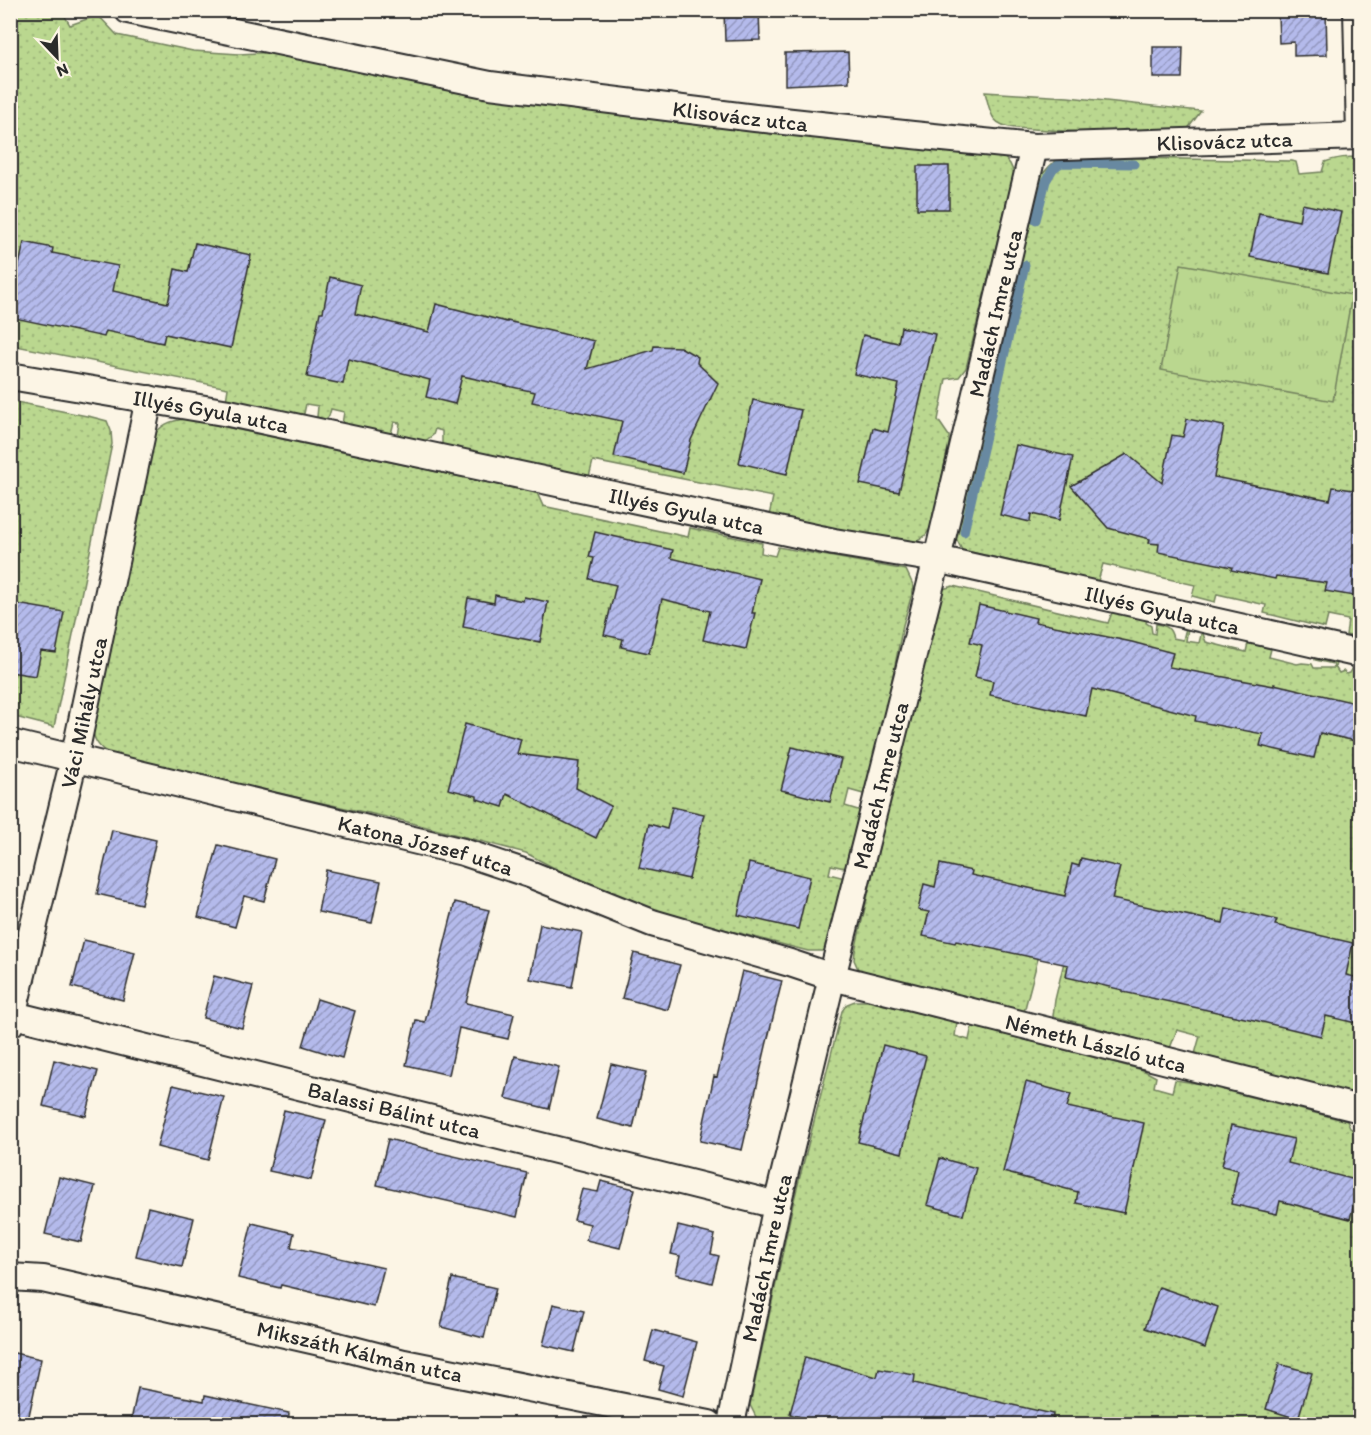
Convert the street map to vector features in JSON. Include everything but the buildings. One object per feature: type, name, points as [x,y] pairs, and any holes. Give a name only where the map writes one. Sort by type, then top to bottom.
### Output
[{"type":"street","name":"Klisovácz utca","points":[[128,10],[490,85],[744,117],[1034,147],[1360,136]]},
{"type":"street","points":[[1357,10],[1360,136]]},
{"type":"street","name":"Madách Imre utca","points":[[731,1425],[777,1205],[937,559],[1034,147]]},
{"type":"street","name":"Illyés Gyula utca","points":[[10,376],[229,413],[834,542],[937,559],[1360,654]]},
{"type":"street","name":"Váci Mihály utca","points":[[11,1018],[74,759],[149,399]]},
{"type":"street","name":"Katona József utca","points":[[10,743],[463,852],[652,923],[832,977]]},
{"type":"street","name":"Németh László utca","points":[[832,977],[1360,1109]]},
{"type":"street","name":"Balassi Bálint utca","points":[[11,1018],[777,1205]]},
{"type":"street","name":"Mikszáth Kálmán utca","points":[[10,1277],[43,1279],[404,1362],[709,1425]]},
{"type":"green space","points":[[10,11],[62,11],[70,25],[98,15],[117,35],[193,51],[239,54],[279,52],[545,106],[1004,157],[1014,173],[966,368],[959,377],[946,379],[938,420],[949,436],[949,443],[932,525],[920,540],[909,543],[890,542],[769,516],[773,497],[593,461],[588,481],[442,447],[442,431],[435,429],[433,435],[425,441],[398,436],[400,423],[394,422],[391,434],[342,424],[344,412],[331,409],[329,416],[320,422],[317,417],[318,406],[306,404],[303,418],[226,401],[228,388],[11,345]]},
{"type":"green space","points":[[985,92],[1068,97],[1201,111],[1184,134],[1132,135],[1015,128],[996,121]]},
{"type":"green space","points":[[1076,157],[1292,161],[1296,162],[1299,174],[1322,172],[1325,162],[1334,159],[1360,157],[1360,638],[1346,635],[1348,620],[1328,616],[1325,628],[1264,613],[1266,605],[1217,594],[1215,602],[1192,596],[1195,585],[1103,564],[1098,581],[962,550],[955,536],[1011,284],[1041,176],[1056,161]]},
{"type":"green space","points":[[1181,264],[1352,295],[1333,401],[1161,370]]},
{"type":"green space","points":[[11,401],[107,421],[111,431],[112,444],[54,727],[11,716]]},
{"type":"green space","points":[[187,419],[537,493],[543,506],[688,537],[690,528],[762,543],[761,553],[775,556],[778,547],[906,570],[914,587],[903,625],[867,795],[849,790],[845,806],[863,813],[849,869],[831,865],[829,874],[845,878],[827,949],[808,951],[681,918],[590,887],[526,853],[400,820],[124,759],[100,747],[93,730],[151,439],[166,424]]},
{"type":"green space","points":[[953,586],[1108,623],[1113,610],[1147,619],[1146,623],[1151,626],[1152,633],[1155,634],[1156,624],[1169,629],[1173,638],[1183,640],[1186,628],[1188,628],[1186,641],[1199,643],[1202,631],[1206,642],[1246,652],[1248,643],[1271,649],[1269,657],[1297,664],[1312,664],[1314,668],[1334,668],[1333,664],[1315,660],[1315,657],[1336,663],[1335,667],[1339,673],[1344,671],[1346,674],[1350,673],[1354,666],[1354,676],[1360,678],[1360,1098],[1195,1054],[1200,1036],[1177,1030],[1170,1048],[1053,1016],[1065,958],[1040,951],[1024,1012],[859,971],[854,960],[855,951],[888,808],[941,593],[943,589]]},
{"type":"green space","points":[[855,1001],[868,1001],[957,1022],[955,1036],[969,1040],[972,1026],[1143,1070],[1156,1077],[1154,1087],[1172,1092],[1175,1080],[1195,1083],[1347,1121],[1360,1140],[1360,1424],[769,1424],[758,1421],[750,1405],[793,1204],[842,1011],[847,1004]]},
{"type":"waterway","points":[[1036,220],[1046,181],[1053,169],[1061,163],[1134,164]]},
{"type":"waterway","points":[[964,532],[1025,265]]}]
